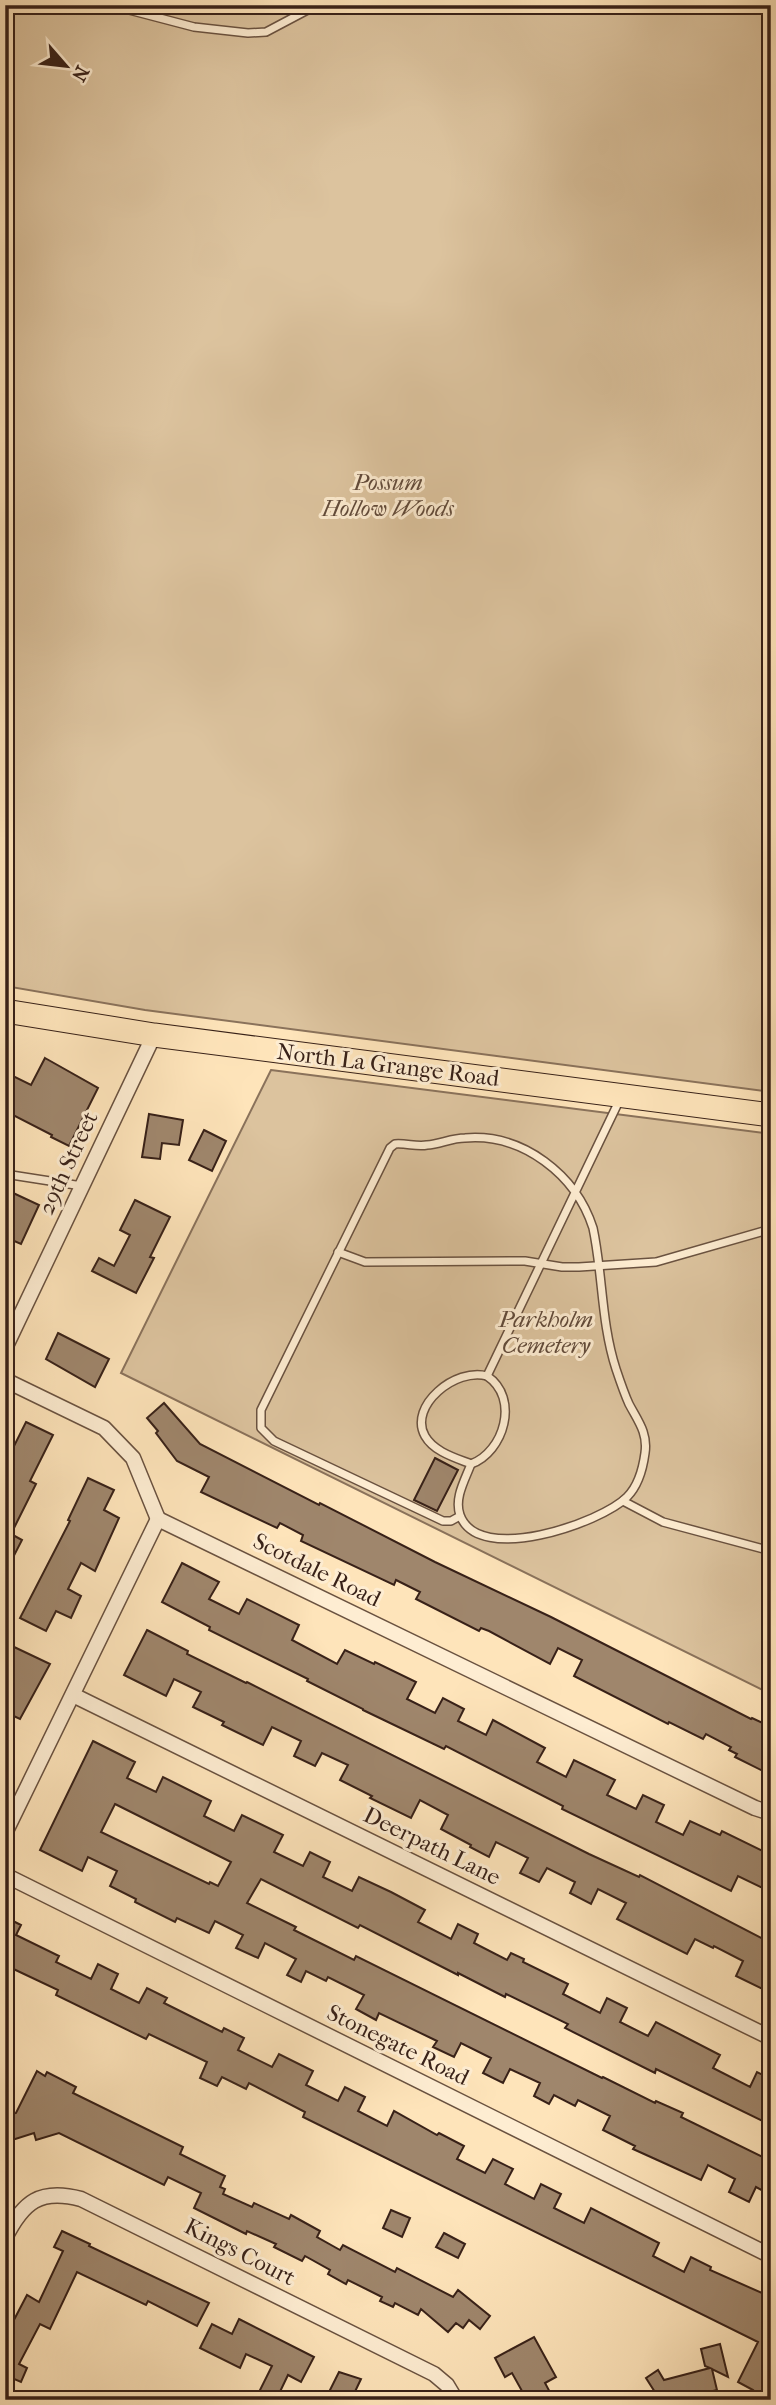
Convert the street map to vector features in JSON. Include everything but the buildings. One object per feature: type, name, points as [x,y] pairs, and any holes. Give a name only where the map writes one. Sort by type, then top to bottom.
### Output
[{"type":"main road","name":"North La Grange Road","points":[[5,1011],[153,1035],[771,1115]]},
{"type":"street","name":"29th Street","points":[[5,1348],[153,1035]]},
{"type":"street","points":[[5,1380],[104,1427],[133,1458],[158,1518],[5,1833]]},
{"type":"street","name":"Scotdale Road","points":[[158,1518],[743,1802],[771,1813]]},
{"type":"street","name":"Deerpath Lane","points":[[73,1695],[771,2038]]},
{"type":"street","name":"Stonegate Road","points":[[5,1875],[771,2256]]},
{"type":"street","name":"Kings Court","points":[[5,2238],[15,2218],[38,2198],[52,2194],[81,2199],[434,2374],[447,2385],[456,2400]]},
{"type":"lane","points":[[110,5],[194,27],[248,33],[266,32],[317,5]]},
{"type":"lane","points":[[487,1376],[622,1095]]},
{"type":"lane","points":[[460,1516],[452,1521],[443,1521],[274,1441],[261,1428],[261,1410],[386,1153],[395,1144],[426,1146],[467,1137],[506,1143],[544,1160],[576,1191],[589,1214],[593,1228],[610,1349],[628,1402],[646,1440],[635,1487],[623,1500],[579,1524],[553,1532],[504,1539],[475,1532],[460,1516],[459,1495],[471,1464]]},
{"type":"lane","points":[[5,1174],[82,1186]]},
{"type":"lane","points":[[338,1252],[365,1262],[490,1260],[525,1261],[562,1267],[599,1266],[656,1262],[771,1229]]},
{"type":"lane","points":[[469,1374],[487,1376],[496,1382],[504,1398],[504,1420],[495,1445],[482,1460],[471,1464],[440,1451],[425,1436],[424,1415],[429,1402],[449,1382],[469,1374]]},
{"type":"lane","points":[[623,1500],[663,1522],[771,1551]]},
{"type":"green space","name":"Possum Hollow Woods","points":[[5,5],[771,5],[771,1092],[145,1010],[5,986]]},
{"type":"green space","name":"Parkholm Cemetery","points":[[271,1070],[771,1134],[771,1694],[121,1373]]}]
